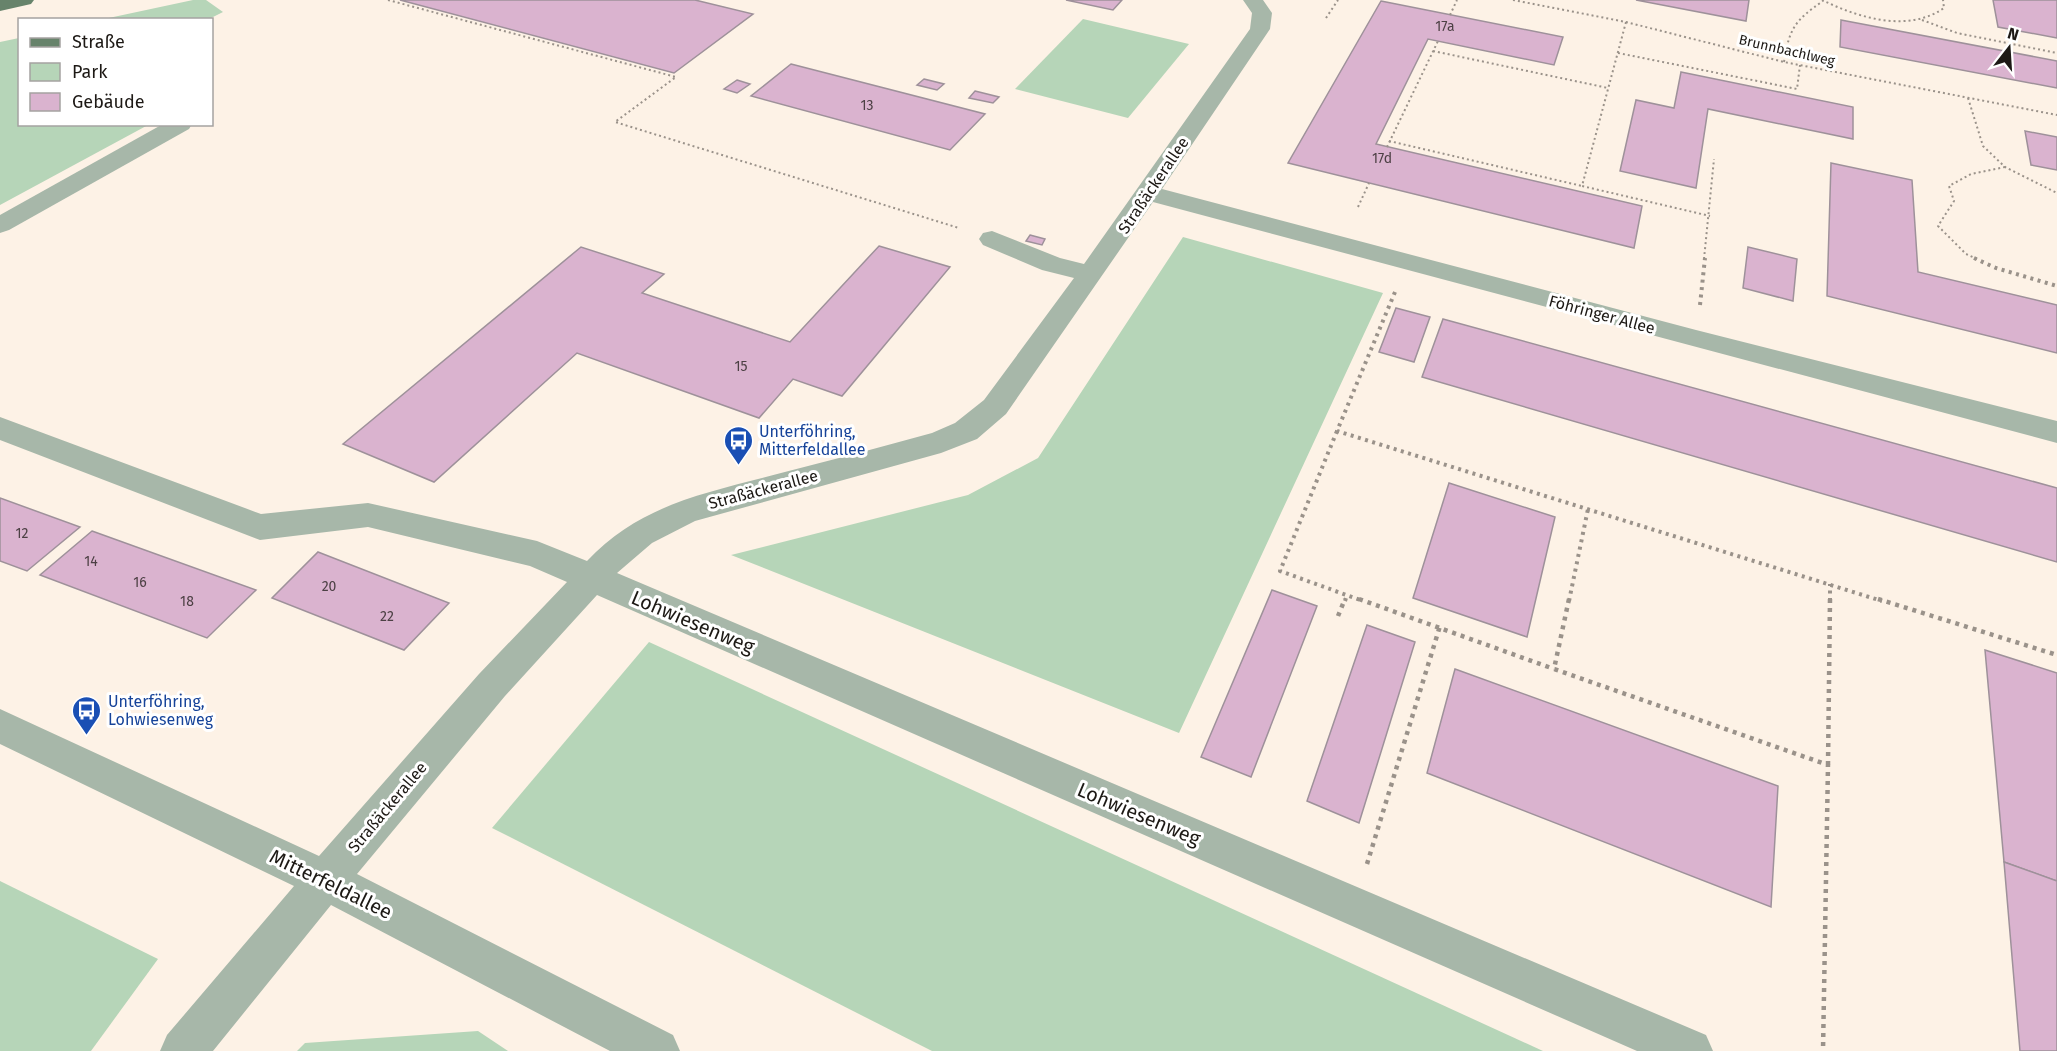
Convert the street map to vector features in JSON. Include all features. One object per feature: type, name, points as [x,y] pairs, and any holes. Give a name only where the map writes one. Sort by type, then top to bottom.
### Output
[{"type":"main road","points":[[0,5],[24,0]]},
{"type":"street","name":"Straßäckerallee","points":[[183,1051],[485,694],[589,578],[613,555],[640,534],[685,511],[940,442],[966,431],[995,407],[1148,193],[1260,29],[1262,13],[1253,0]]},
{"type":"street","points":[[0,225],[177,126]]},
{"type":"street","name":"Föhringer Allee","points":[[1148,193],[1696,339],[2057,432]]},
{"type":"street","points":[[992,239],[1051,264],[1091,274]]},
{"type":"street","name":"Lohwiesenweg","points":[[0,428],[260,526],[368,515],[537,554],[1690,1051]]},
{"type":"street","name":"Mitterfeldallee","points":[[0,726],[326,880],[462,948],[657,1051]]},
{"type":"path","points":[[388,0],[676,77],[615,122],[992,239]]},
{"type":"path","points":[[1326,18],[1338,0]]},
{"type":"path","points":[[1450,15],[1457,0]]},
{"type":"path","name":"Brunnbachlweg","points":[[1513,0],[1626,22],[1784,62],[2057,115]]},
{"type":"path","points":[[1784,62],[1789,31],[1796,19],[1823,1],[1861,15],[1883,20],[1922,20],[1937,15],[1944,8],[1943,0]]},
{"type":"path","points":[[1922,20],[1956,33],[2057,53]]},
{"type":"path","points":[[1582,186],[1626,22]]},
{"type":"path","points":[[1387,147],[1438,41]]},
{"type":"path","points":[[1433,51],[1608,88]]},
{"type":"path","points":[[1618,53],[1797,89],[1800,65]]},
{"type":"path","points":[[1968,98],[1983,146],[2005,167],[2057,192]]},
{"type":"path","points":[[1389,141],[1710,216]]},
{"type":"path","points":[[1696,339],[1714,159]]},
{"type":"path","points":[[2005,167],[1971,174],[1949,186],[1954,201],[1938,226],[1966,254],[1996,268],[2057,286]]},
{"type":"path","points":[[1358,207],[1369,183]]},
{"type":"path","points":[[1397,288],[1280,571],[1828,765]]},
{"type":"path","points":[[1337,431],[2057,655]]},
{"type":"path","points":[[1554,669],[1588,509]]},
{"type":"path","points":[[1823,1051],[1830,584]]},
{"type":"path","points":[[1338,616],[1347,595]]},
{"type":"path","points":[[1354,907],[1440,627]]},
{"type":"green space","points":[[193,0],[206,0],[223,12],[211,18],[109,18]]},
{"type":"green space","points":[[1083,19],[1189,44],[1128,118],[1015,89]]},
{"type":"green space","points":[[18,38],[18,126],[146,126],[0,205],[0,42]]},
{"type":"green space","points":[[1183,237],[1383,293],[1179,733],[731,555],[968,495],[1038,458]]},
{"type":"green space","points":[[649,642],[1543,1051],[932,1051],[492,828]]},
{"type":"green space","points":[[0,881],[158,959],[91,1051],[0,1051]]},
{"type":"green space","points":[[478,1031],[508,1051],[297,1051],[305,1043]]},
{"type":"building","points":[[400,0],[695,0],[753,14],[674,73]]},
{"type":"building","points":[[1066,0],[1122,0],[1113,10]]},
{"type":"building","points":[[1636,0],[1749,0],[1746,21]]},
{"type":"building","points":[[1993,0],[2057,0],[2057,38],[1998,27]]},
{"type":"building","points":[[1381,1],[1563,37],[1554,65],[1428,39],[1376,144],[1642,206],[1634,248],[1288,163]]},
{"type":"building","points":[[1841,20],[2057,61],[2057,88],[1840,47]]},
{"type":"building","points":[[791,64],[985,114],[950,150],[751,96]]},
{"type":"building","points":[[1681,72],[1853,107],[1853,139],[1708,109],[1696,188],[1620,171],[1636,100],[1674,108]]},
{"type":"building","points":[[924,79],[944,84],[937,90],[917,85]]},
{"type":"building","points":[[737,80],[750,84],[737,93],[724,89]]},
{"type":"building","points":[[975,91],[999,97],[993,103],[969,98]]},
{"type":"building","points":[[2025,131],[2057,137],[2057,170],[2031,165]]},
{"type":"building","points":[[1831,163],[1912,180],[1918,272],[2057,305],[2057,353],[1827,296]]},
{"type":"building","points":[[1030,235],[1045,239],[1042,245],[1026,241]]},
{"type":"building","points":[[879,246],[950,267],[842,396],[793,379],[759,418],[577,353],[434,482],[343,444],[581,247],[664,274],[642,293],[790,342]]},
{"type":"building","points":[[1748,247],[1797,259],[1793,301],[1743,288]]},
{"type":"building","points":[[1396,308],[1430,317],[1414,362],[1379,352]]},
{"type":"building","points":[[1443,319],[2057,488],[2057,562],[1422,377]]},
{"type":"building","points":[[1449,483],[1555,517],[1527,637],[1413,598]]},
{"type":"building","points":[[0,498],[80,527],[27,571],[0,561]]},
{"type":"building","points":[[92,531],[256,590],[207,638],[40,575]]},
{"type":"building","points":[[318,552],[449,603],[404,650],[272,598]]},
{"type":"building","points":[[1272,590],[1317,606],[1251,777],[1201,757]]},
{"type":"building","points":[[1367,625],[1415,642],[1359,823],[1307,801]]},
{"type":"building","points":[[1985,650],[2057,673],[2057,881],[2004,862]]},
{"type":"building","points":[[1455,669],[1778,786],[1771,907],[1427,773]]},
{"type":"building","points":[[2004,862],[2057,881],[2057,1051],[2020,1051]]},
{"type":"place","name":"Unterföhring, Mitterfeldallee","points":[[738,466]]},
{"type":"place","name":"Unterföhring, Lohwiesenweg","points":[[87,736]]}]
